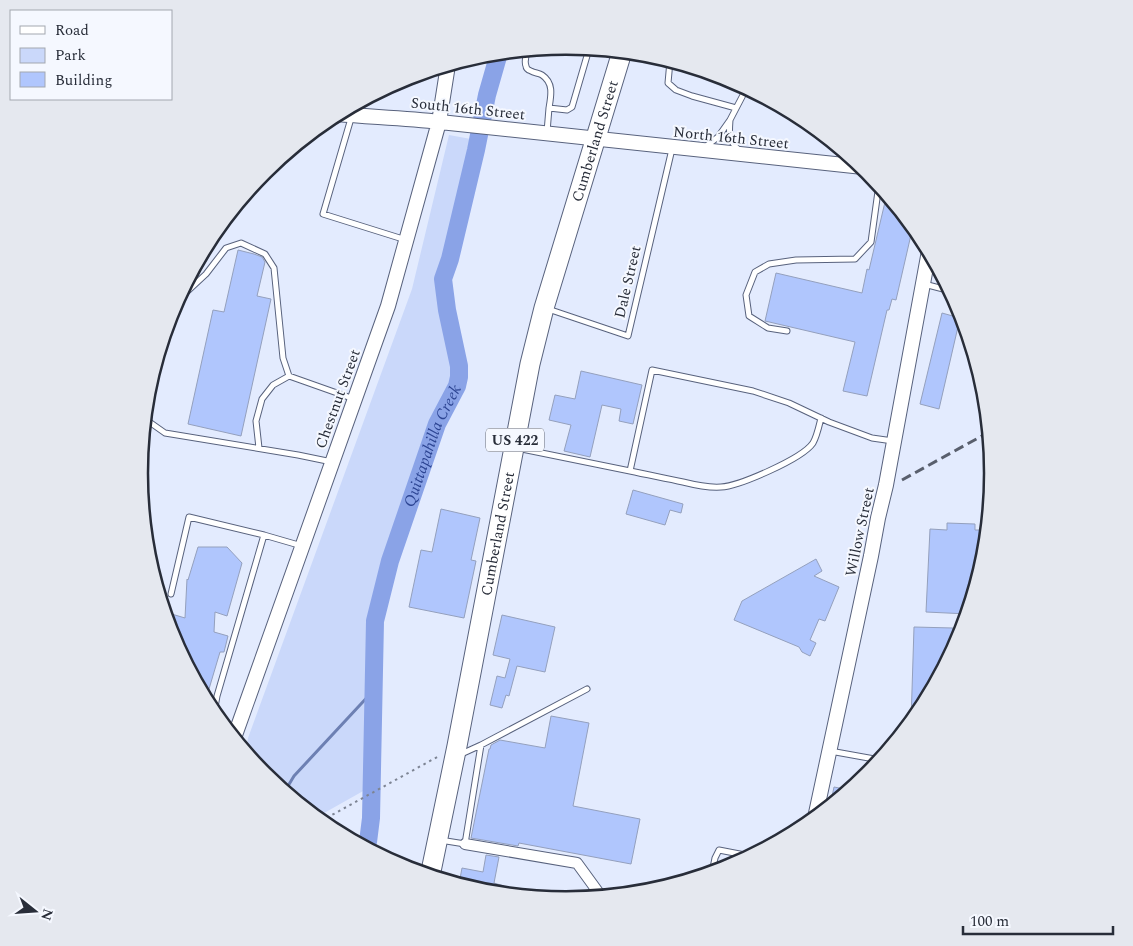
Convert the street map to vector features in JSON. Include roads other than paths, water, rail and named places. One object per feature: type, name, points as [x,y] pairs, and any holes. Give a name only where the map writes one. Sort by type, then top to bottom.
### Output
[{"type":"highway","name":"Cumberland Street","points":[[431,869],[530,364],[544,308],[619,59]]},
{"type":"street","name":"Chestnut Street","points":[[237,730],[388,306],[439,122],[447,72]]},
{"type":"street","name":"South 16th Street","points":[[358,111],[460,125],[596,139]]},
{"type":"street","name":"North 16th Street","points":[[596,139],[849,166]]},
{"type":"street","name":"Willow Street","points":[[817,808],[886,485],[927,262]]},
{"type":"street","points":[[465,844],[578,863],[597,890]]},
{"type":"lane","points":[[548,108],[567,110],[572,107],[588,56]]},
{"type":"lane","points":[[526,57],[528,70],[542,75],[551,87],[547,134]]},
{"type":"lane","points":[[669,68],[668,83],[676,90],[736,108]]},
{"type":"lane","points":[[700,151],[718,137],[730,120],[743,94]]},
{"type":"lane","points":[[352,114],[323,214],[407,240]]},
{"type":"lane","points":[[730,120],[729,138],[731,143],[745,156]]},
{"type":"lane","name":"Dale Street","points":[[544,308],[628,336],[672,148]]},
{"type":"lane","points":[[787,331],[768,328],[749,316],[746,295],[755,272],[769,264],[796,260],[856,259],[871,242],[878,194]]},
{"type":"lane","points":[[193,286],[206,274],[226,248],[241,243],[265,254],[274,268],[283,358],[289,376]]},
{"type":"lane","points":[[923,284],[941,288]]},
{"type":"lane","points":[[630,471],[652,370],[753,391],[789,403],[872,438],[894,441]]},
{"type":"lane","points":[[259,448],[256,421],[262,399],[273,385],[289,376],[355,399]]},
{"type":"lane","points":[[514,448],[705,486],[720,487],[734,485],[804,453],[816,438],[821,418]]},
{"type":"lane","points":[[151,423],[165,433],[333,462]]},
{"type":"lane","points":[[170,594],[189,517],[303,547]]},
{"type":"lane","points":[[216,700],[264,536]]},
{"type":"lane","points":[[455,752],[481,745],[587,689]]},
{"type":"lane","points":[[437,840],[465,844],[481,745]]},
{"type":"lane","points":[[830,751],[872,759]]},
{"type":"lane","points":[[714,864],[719,850],[738,854]]},
{"type":"waterway","name":"Quittapahilla Creek","points":[[368,841],[371,818],[375,621],[390,561],[437,424],[457,386],[459,377],[459,366],[447,310],[443,279],[450,259],[487,95],[497,61]]},
{"type":"waterway","points":[[289,785],[294,776],[373,691]]},
{"type":"railway","points":[[902,480],[983,435]]}]
